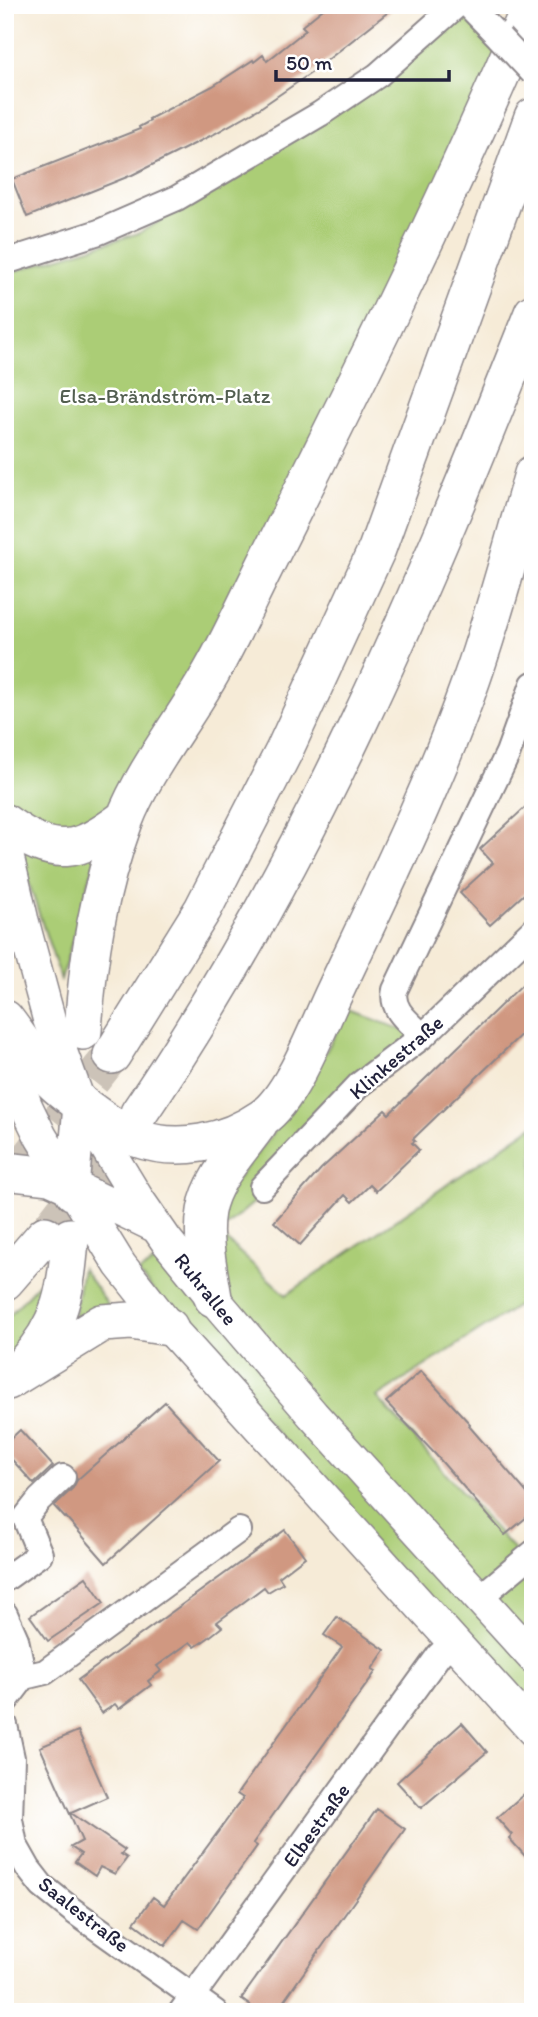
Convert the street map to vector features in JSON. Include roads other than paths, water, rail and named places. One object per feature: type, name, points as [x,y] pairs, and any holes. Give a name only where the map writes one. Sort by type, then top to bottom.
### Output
[{"type":"highway","points":[[83,1031],[93,926],[125,818],[213,669],[362,371],[477,132],[531,5]]},
{"type":"highway","points":[[112,1055],[203,909],[285,751],[377,549],[533,117]]},
{"type":"highway","points":[[139,1113],[204,1015],[233,965],[278,885],[338,766],[422,584],[533,313]]},
{"type":"highway","points":[[212,1298],[204,1231],[206,1209],[216,1184],[263,1118],[281,1100],[299,1068],[402,850],[443,754],[486,636],[533,474]]},
{"type":"highway","points":[[5,823],[21,834],[61,849],[96,841],[125,818]]},
{"type":"highway","points":[[5,1019],[41,1067],[65,1092],[134,1137],[167,1144],[209,1142],[238,1132],[263,1118]]},
{"type":"highway","points":[[5,1171],[50,1176],[72,1186]]},
{"type":"highway","points":[[5,1281],[58,1236]]},
{"type":"highway","points":[[7,1382],[37,1349],[57,1318],[66,1285],[58,1236]]},
{"type":"highway","points":[[7,1382],[102,1323],[131,1321],[169,1327]]},
{"type":"main road","name":"Ruhrallee","points":[[5,846],[49,1019],[80,1104],[156,1226],[212,1298],[313,1416],[533,1657]]},
{"type":"main road","points":[[58,1236],[72,1186],[80,1104],[83,1031]]},
{"type":"main road","points":[[5,1048],[34,1124],[120,1265],[169,1327],[533,1730]]},
{"type":"main road","points":[[72,1186],[156,1226]]},
{"type":"street","points":[[5,262],[99,232],[177,198],[320,114],[369,81],[457,5]]},
{"type":"street","points":[[468,5],[533,73]]},
{"type":"street","points":[[423,1036],[397,1010],[393,999],[395,990],[508,753],[533,684]]},
{"type":"street","name":"Klinkestraße","points":[[262,1187],[360,1084],[423,1036],[533,930]]},
{"type":"street","points":[[5,1578],[40,1554],[25,1518],[63,1477]]},
{"type":"street","points":[[5,1702],[24,1677],[45,1672],[239,1530]]},
{"type":"street","points":[[479,1598],[533,1553]]},
{"type":"street","points":[[5,1614],[16,1639],[24,1677]]},
{"type":"street","name":"Elbestraße","points":[[187,2003],[439,1655],[453,1642]]},
{"type":"street","name":"Saalestraße","points":[[5,1725],[12,1758],[10,1855],[27,1868],[42,1886],[187,2003],[215,2012]]},
{"type":"tunnel","points":[[23,1166],[112,1055]]},
{"type":"tunnel","points":[[45,1235],[130,1125]]},
{"type":"park label","name":"Elsa-Brändström-Platz","points":[[165,395]]}]
